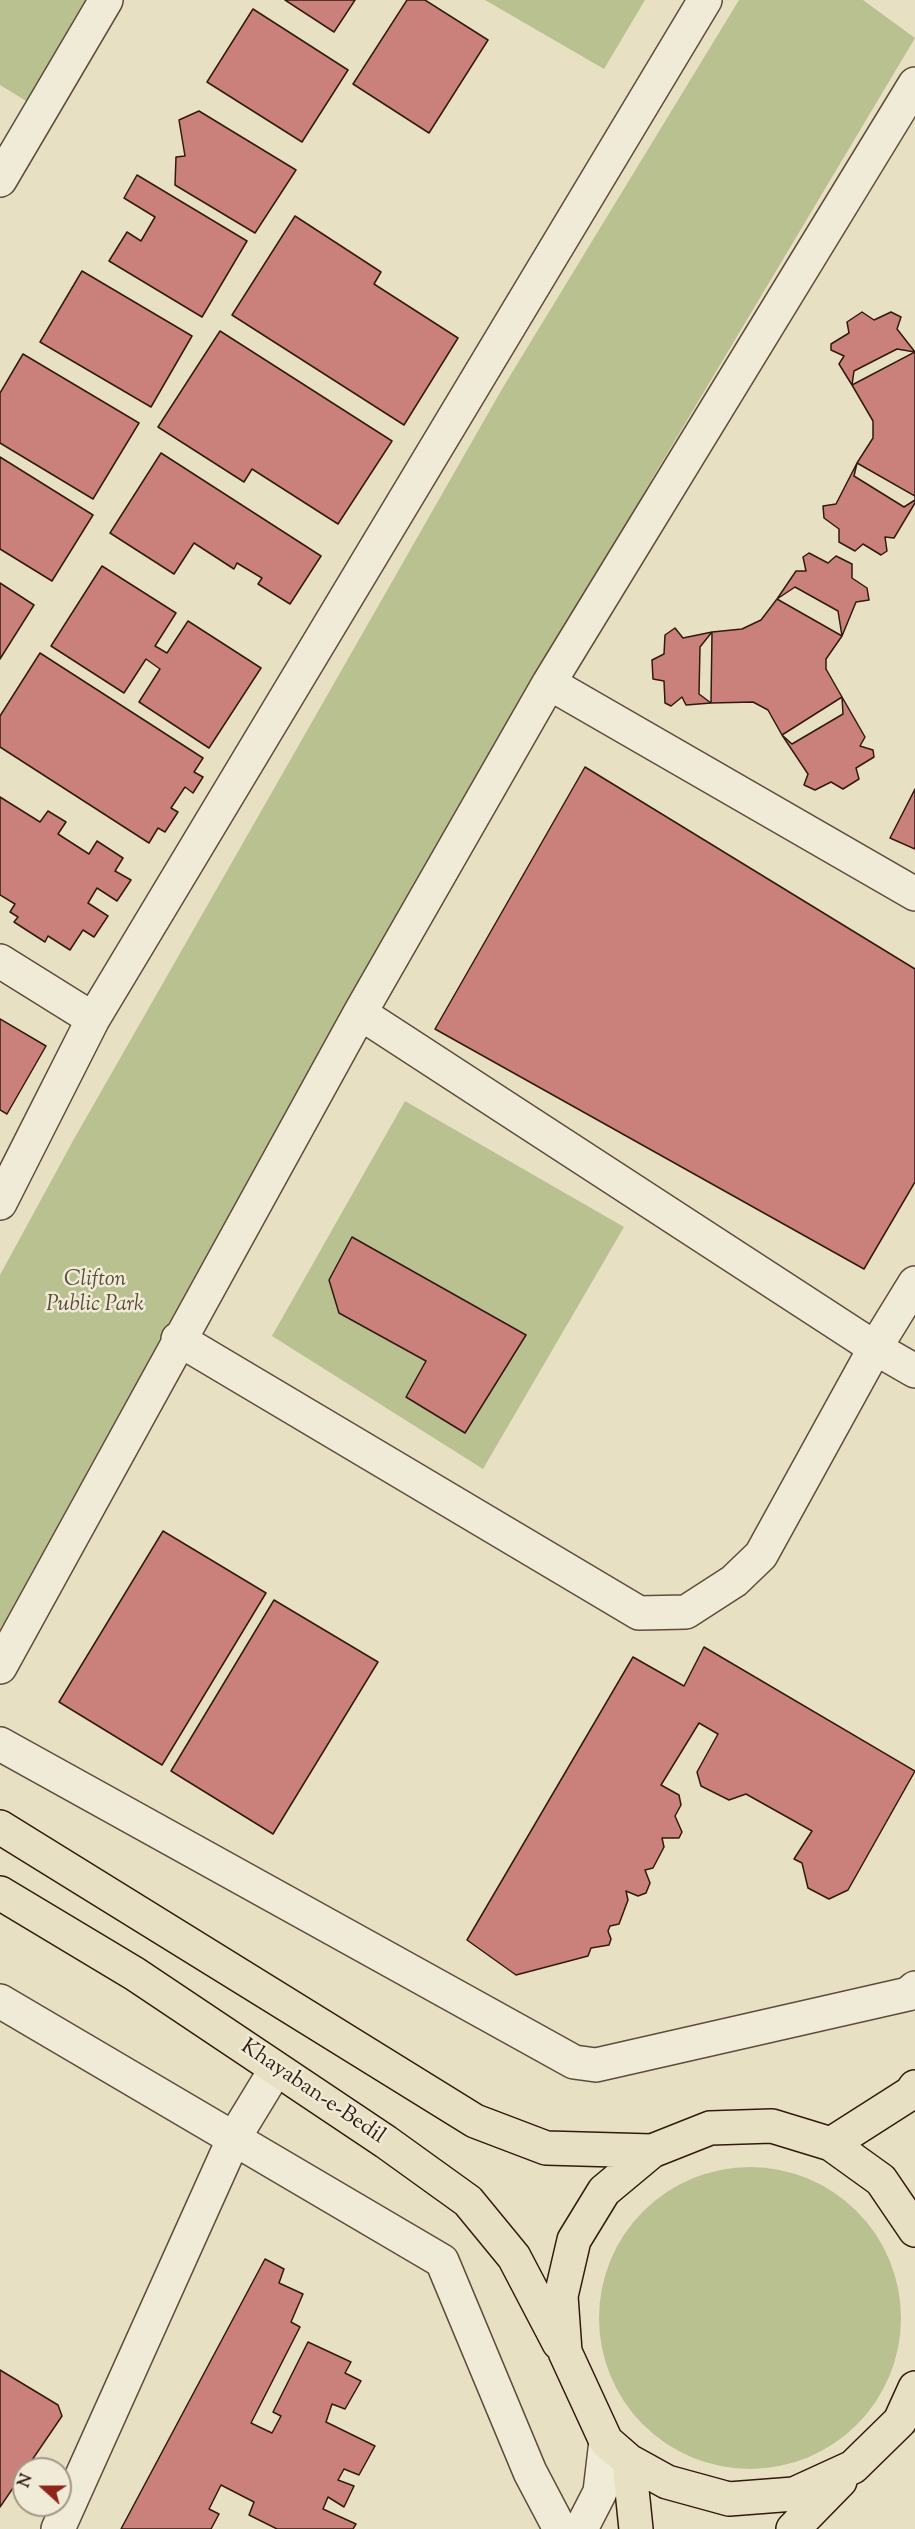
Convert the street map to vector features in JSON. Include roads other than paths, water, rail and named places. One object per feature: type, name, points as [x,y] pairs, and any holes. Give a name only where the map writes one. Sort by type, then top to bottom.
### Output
[{"type":"main road","points":[[0,1827],[475,2121],[546,2148],[652,2151]]},
{"type":"main road","name":"Khayaban-e-Bedil","points":[[0,1893],[135,1974],[387,2142],[468,2201],[514,2257],[618,2451],[636,2529]]},
{"type":"main road","points":[[831,2144],[911,2093],[915,2087]]},
{"type":"main road","points":[[564,2352],[561,2295],[574,2240],[604,2192],[652,2151],[710,2128],[772,2126],[831,2144],[881,2180],[915,2230]]},
{"type":"main road","points":[[793,2529],[900,2421],[915,2388]]},
{"type":"main road","points":[[618,2451],[667,2482],[729,2499],[794,2494],[853,2467]]},
{"type":"street","points":[[0,180],[106,0]]},
{"type":"street","points":[[0,1203],[93,1019],[705,0]]},
{"type":"street","points":[[0,1667],[178,1339],[360,1013],[549,682],[915,84]]},
{"type":"street","points":[[549,682],[915,894]]},
{"type":"street","points":[[0,961],[93,1019]]},
{"type":"street","points":[[360,1013],[874,1348],[915,1371]]},
{"type":"street","points":[[178,1339],[639,1613],[686,1612],[734,1581],[761,1555],[874,1348],[915,1283]]},
{"type":"street","points":[[0,1744],[574,2062],[596,2065],[909,1994],[915,1988]]},
{"type":"street","points":[[0,2001],[442,2261],[530,2472],[560,2529]]},
{"type":"street","points":[[58,2529],[234,2138],[276,2069]]},
{"type":"street","points":[[581,2529],[618,2451]]},
{"type":"park label","name":"Clifton Public Park","points":[[95,1294]]}]
